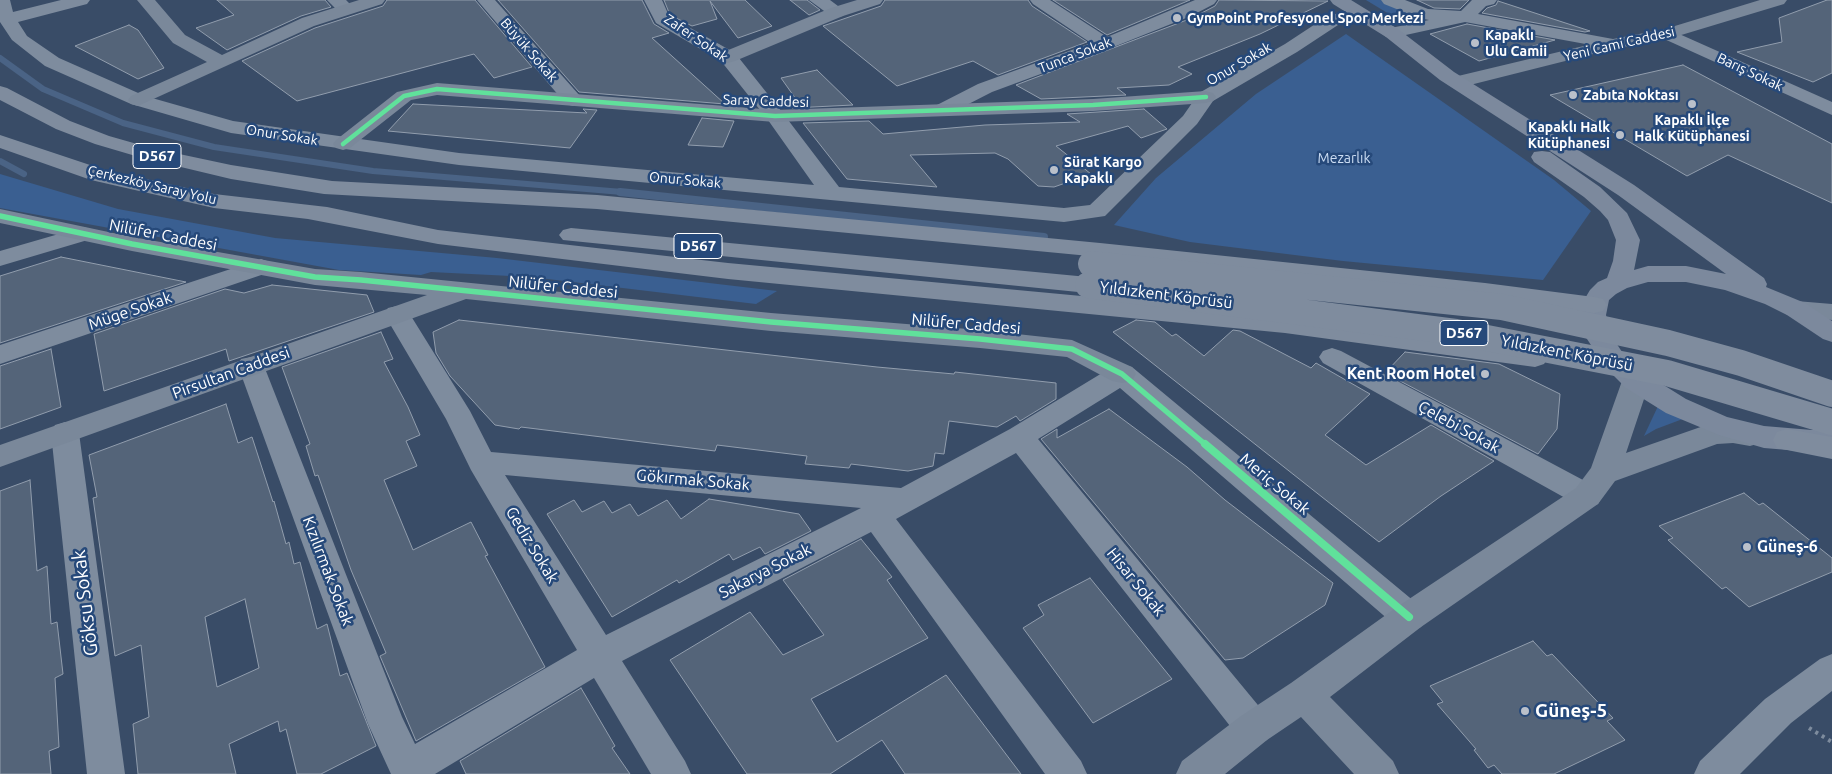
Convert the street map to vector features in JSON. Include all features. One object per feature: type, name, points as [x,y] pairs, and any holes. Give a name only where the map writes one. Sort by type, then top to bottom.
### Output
[{"type":"highway","name":"Çerkezköy Saray Yolu","points":[[0,92],[63,125],[111,143],[231,172],[324,187]]},
{"type":"highway","name":"Çerkezköy Saray Yolu","points":[[0,141],[99,175],[214,201],[308,212]]},
{"type":"highway","name":"D567","points":[[324,187],[638,220],[1089,274]]},
{"type":"highway","points":[[324,187],[597,202],[1100,250],[1475,290],[1594,305]]},
{"type":"highway","name":"D567","points":[[308,212],[662,243],[1089,274]]},
{"type":"highway","points":[[308,212],[438,237],[728,272],[1285,324],[1630,376]]},
{"type":"highway","name":"Yıldızkent Köprüsü","points":[[1089,274],[1502,307],[1668,343],[1741,363],[1832,394]]},
{"type":"highway","name":"Yıldızkent Köprüsü","points":[[1089,274],[1456,332],[1667,372],[1832,422]]},
{"type":"highway","points":[[1776,439],[1832,448]]},
{"type":"main road","points":[[1318,0],[1392,33],[1458,82],[1626,190],[1785,304],[1832,333]]},
{"type":"main road","points":[[1341,9],[1608,206],[1619,218],[1628,240],[1625,261],[1618,282]]},
{"type":"main road","points":[[1785,304],[1730,283],[1686,274],[1648,274],[1618,282],[1607,288],[1594,305],[1594,320],[1598,336],[1604,347],[1630,376],[1656,395],[1697,416],[1726,427],[1776,439],[1812,441],[1832,438]]},
{"type":"street","points":[[4,10],[81,0]]},
{"type":"street","points":[[146,0],[179,39],[221,62]]},
{"type":"street","points":[[138,100],[341,5],[376,0]]},
{"type":"street","name":"Büyük Sokak","points":[[486,0],[573,100]]},
{"type":"street","name":"Zafer Sokak","points":[[653,0],[662,19],[728,57],[775,116],[832,194]]},
{"type":"street","points":[[818,0],[837,12]]},
{"type":"street","points":[[728,57],[837,12],[874,0]]},
{"type":"street","points":[[1039,0],[1105,44]]},
{"type":"street","name":"Tunca Sokak","points":[[942,110],[985,88],[1105,44],[1185,12],[1208,0]]},
{"type":"street","points":[[1390,0],[1425,14],[1465,17],[1613,44]]},
{"type":"street","points":[[1392,33],[1465,17],[1480,2],[1488,0]]},
{"type":"street","name":"Yeni Cami Caddesi","points":[[1458,82],[1613,44],[1668,34],[1765,2]]},
{"type":"street","name":"Onur Sokak","points":[[4,10],[21,40],[52,62],[138,100],[232,127],[459,159],[1064,215],[1097,211],[1190,120],[1206,97],[1291,48],[1332,21],[1341,9]]},
{"type":"street","name":"Barış Sokak","points":[[1668,34],[1830,106]]},
{"type":"street","name":"Saray Caddesi","points":[[343,144],[404,96],[437,89],[775,116],[1093,105],[1206,97]]},
{"type":"street","name":"Nilüfer Caddesi","points":[[0,216],[83,234],[315,277],[361,280],[771,322],[1072,349],[1122,374]]},
{"type":"street","points":[[0,259],[83,234]]},
{"type":"street","name":"Müge Sokak","points":[[0,355],[261,267]]},
{"type":"street","name":"Pirsultan Caddesi","points":[[0,456],[463,291]]},
{"type":"street","points":[[1785,304],[1832,312]]},
{"type":"street","name":"Gediz Sokak","points":[[397,314],[460,418],[482,462],[672,774]]},
{"type":"street","name":"Çelebi Sokak","points":[[1332,357],[1595,485]]},
{"type":"street","name":"Kızılırmak Sokak","points":[[251,366],[386,724],[409,772]]},
{"type":"street","name":"Sakarya Sokak","points":[[409,772],[599,656],[905,500],[1020,437],[1122,374]]},
{"type":"street","name":"Meriç Sokak","points":[[1122,374],[1409,617]]},
{"type":"street","points":[[1595,485],[1623,423],[1630,376]]},
{"type":"street","points":[[1195,774],[1254,728],[1304,695],[1409,617],[1595,485],[1715,433],[1733,432],[1776,439]]},
{"type":"street","name":"Göksu Sokak","points":[[65,433],[106,774]]},
{"type":"street","name":"Hisar Sokak","points":[[1020,437],[1254,728]]},
{"type":"street","name":"Gökırmak Sokak","points":[[482,462],[905,500]]},
{"type":"street","points":[[876,514],[1068,774]]},
{"type":"street","points":[[1713,774],[1778,711],[1832,670]]},
{"type":"street","points":[[1304,695],[1380,774]]},
{"type":"green space","points":[[1366,0],[1381,0],[1418,16],[1399,20]]},
{"type":"green space","name":"Mezarlık","points":[[1346,34],[1554,180],[1591,211],[1543,280],[1343,261],[1190,242],[1114,225],[1156,178],[1256,94]]},
{"type":"green space","points":[[0,174],[118,209],[275,238],[497,258],[777,291],[756,304],[531,277],[431,272],[421,275],[339,270],[0,208]]},
{"type":"green space","points":[[1659,404],[1688,417],[1656,429],[1644,436]]},
{"type":"building","points":[[217,0],[325,0],[331,7],[301,16],[227,50],[196,28],[234,15]]},
{"type":"building","points":[[387,0],[475,0],[532,67],[494,78],[474,54],[297,101],[242,61],[315,28],[383,6]]},
{"type":"building","points":[[498,0],[642,0],[654,24],[669,33],[652,38],[725,104],[579,92]]},
{"type":"building","points":[[664,0],[745,0],[772,26],[738,38],[710,1],[717,19],[692,26],[670,15]]},
{"type":"building","points":[[790,0],[807,0],[820,10],[809,15]]},
{"type":"building","points":[[885,0],[1028,0],[1032,6],[1087,42],[998,75],[973,61],[897,86],[823,26],[881,6]]},
{"type":"building","points":[[1053,0],[1190,0],[1107,35]]},
{"type":"building","points":[[1219,0],[1328,1],[1260,34],[1178,67],[1192,74],[1169,85],[1117,88],[1126,95],[1041,99],[1016,85],[1192,18],[1215,6]]},
{"type":"building","points":[[1417,0],[1469,0],[1460,9],[1434,8]]},
{"type":"building","points":[[1827,0],[1832,0],[1832,73],[1813,82],[1737,52],[1782,42],[1779,18]]},
{"type":"building","points":[[1498,1],[1590,31],[1585,32],[1482,13],[1487,8],[1496,5]]},
{"type":"building","name":"Kapaklı Ulu Camii","points":[[1467,24],[1555,40],[1479,61],[1430,34]]},
{"type":"building","points":[[129,25],[138,30],[164,68],[138,79],[75,46]]},
{"type":"building","points":[[1683,65],[1832,144],[1832,203],[1728,155],[1687,176],[1550,95]]},
{"type":"building","points":[[817,70],[853,105],[792,108],[789,104],[798,102],[781,78]]},
{"type":"building","points":[[413,104],[587,113],[583,109],[597,110],[570,148],[388,131]]},
{"type":"building","points":[[1144,109],[1167,129],[1141,138],[1128,126],[1056,146],[1091,174],[1054,187],[1038,186],[1008,159],[995,153],[910,155],[937,187],[847,179],[803,123],[869,121],[883,134],[985,125],[1080,122],[1067,114]]},
{"type":"building","points":[[702,118],[734,121],[723,147],[688,145]]},
{"type":"building","points":[[61,257],[186,282],[0,343],[0,276]]},
{"type":"building","points":[[272,285],[367,295],[374,312],[229,361],[226,349],[104,391],[94,334],[225,289],[244,293]]},
{"type":"building","points":[[459,320],[877,367],[954,374],[955,372],[1056,383],[1056,399],[1020,421],[1016,416],[997,427],[949,421],[944,454],[935,453],[933,466],[908,471],[851,464],[849,468],[805,464],[807,456],[717,445],[715,451],[521,427],[519,429],[495,425],[450,376],[436,353],[433,332]]},
{"type":"building","points":[[1136,320],[1155,322],[1172,336],[1176,334],[1204,356],[1233,330],[1240,331],[1311,368],[1316,363],[1370,394],[1325,435],[1366,465],[1431,425],[1494,461],[1441,496],[1379,542],[1113,332]]},
{"type":"building","points":[[381,332],[393,359],[384,362],[408,407],[420,435],[406,441],[417,466],[384,480],[413,550],[471,522],[488,555],[485,556],[545,667],[416,741],[380,656],[386,653],[351,570],[318,475],[315,476],[306,446],[310,444],[282,367]]},
{"type":"building","points":[[51,349],[61,407],[0,429],[0,366]]},
{"type":"building","points":[[1405,352],[1499,364],[1560,394],[1557,429],[1538,454],[1385,373]]},
{"type":"building","points":[[226,404],[238,443],[252,437],[274,501],[286,544],[289,542],[294,564],[300,562],[317,629],[327,624],[340,676],[347,673],[376,746],[321,774],[297,774],[286,729],[280,732],[278,721],[229,744],[236,774],[138,774],[133,724],[149,717],[141,645],[115,656],[93,498],[97,497],[89,455]],"holes":[[[245,599],[259,668],[217,687],[205,617]]]},
{"type":"building","points":[[1109,409],[1187,467],[1225,500],[1333,583],[1325,605],[1243,658],[1225,660],[1041,439],[1057,429],[1057,438]]},
{"type":"building","points":[[30,480],[37,571],[47,566],[51,624],[57,622],[63,674],[55,678],[59,747],[49,751],[51,774],[0,774],[0,491]]},
{"type":"building","name":"Güneş-6","points":[[1744,493],[1759,505],[1763,503],[1832,558],[1832,572],[1749,607],[1726,587],[1722,589],[1668,540],[1673,538],[1659,526]]},
{"type":"building","points":[[709,499],[799,514],[811,531],[765,554],[760,547],[733,560],[729,554],[679,583],[677,580],[612,617],[547,514],[574,500],[582,512],[604,501],[612,513],[630,504],[638,516],[667,500],[681,519]]},
{"type":"building","points":[[861,539],[892,577],[887,580],[928,638],[811,699],[837,742],[946,675],[1021,774],[905,774],[882,740],[830,774],[747,774],[670,660],[750,612],[783,655],[824,635],[783,580]]},
{"type":"building","points":[[1090,578],[1172,679],[1093,723],[1023,628],[1044,615],[1038,605]]},
{"type":"building","name":"Güneş-5","points":[[1533,641],[1547,656],[1552,654],[1613,718],[1607,721],[1625,740],[1554,774],[1502,774],[1494,765],[1488,768],[1474,750],[1476,749],[1437,704],[1443,702],[1430,686]]},
{"type":"building","points":[[581,688],[615,746],[612,748],[630,774],[466,774],[460,761]]},
{"type":"waterway","points":[[0,58],[43,89],[123,123],[214,147],[373,171],[634,193]]},
{"type":"waterway","points":[[0,161],[24,174]]},
{"type":"waterway","points":[[620,192],[1044,237]]},
{"type":"cycle path","points":[[343,144],[404,96],[437,89],[775,116],[1093,105],[1206,97]]},
{"type":"cycle path","points":[[0,216],[132,244],[315,277],[361,280],[771,322],[980,339],[1072,349],[1122,374],[1409,617]]},
{"type":"place","name":"GymPoint Profesyonel Spor Merkezi","points":[[1177,18]]},
{"type":"place","name":"Kapaklı Ulu Camii","points":[[1475,43]]},
{"type":"place","name":"Zabıta Noktası","points":[[1573,95]]},
{"type":"place","name":"Kapaklı İlçe Halk Kütüphanesi","points":[[1692,104]]},
{"type":"place","name":"Kapaklı Halk Kütüphanesi","points":[[1620,135]]},
{"type":"place","name":"Sürat Kargo Kapaklı","points":[[1054,170]]},
{"type":"place","name":"Kent Room Hotel","points":[[1485,374]]},
{"type":"place","name":"Güneş-6","points":[[1747,547]]},
{"type":"place","name":"Güneş-5","points":[[1525,711]]}]
